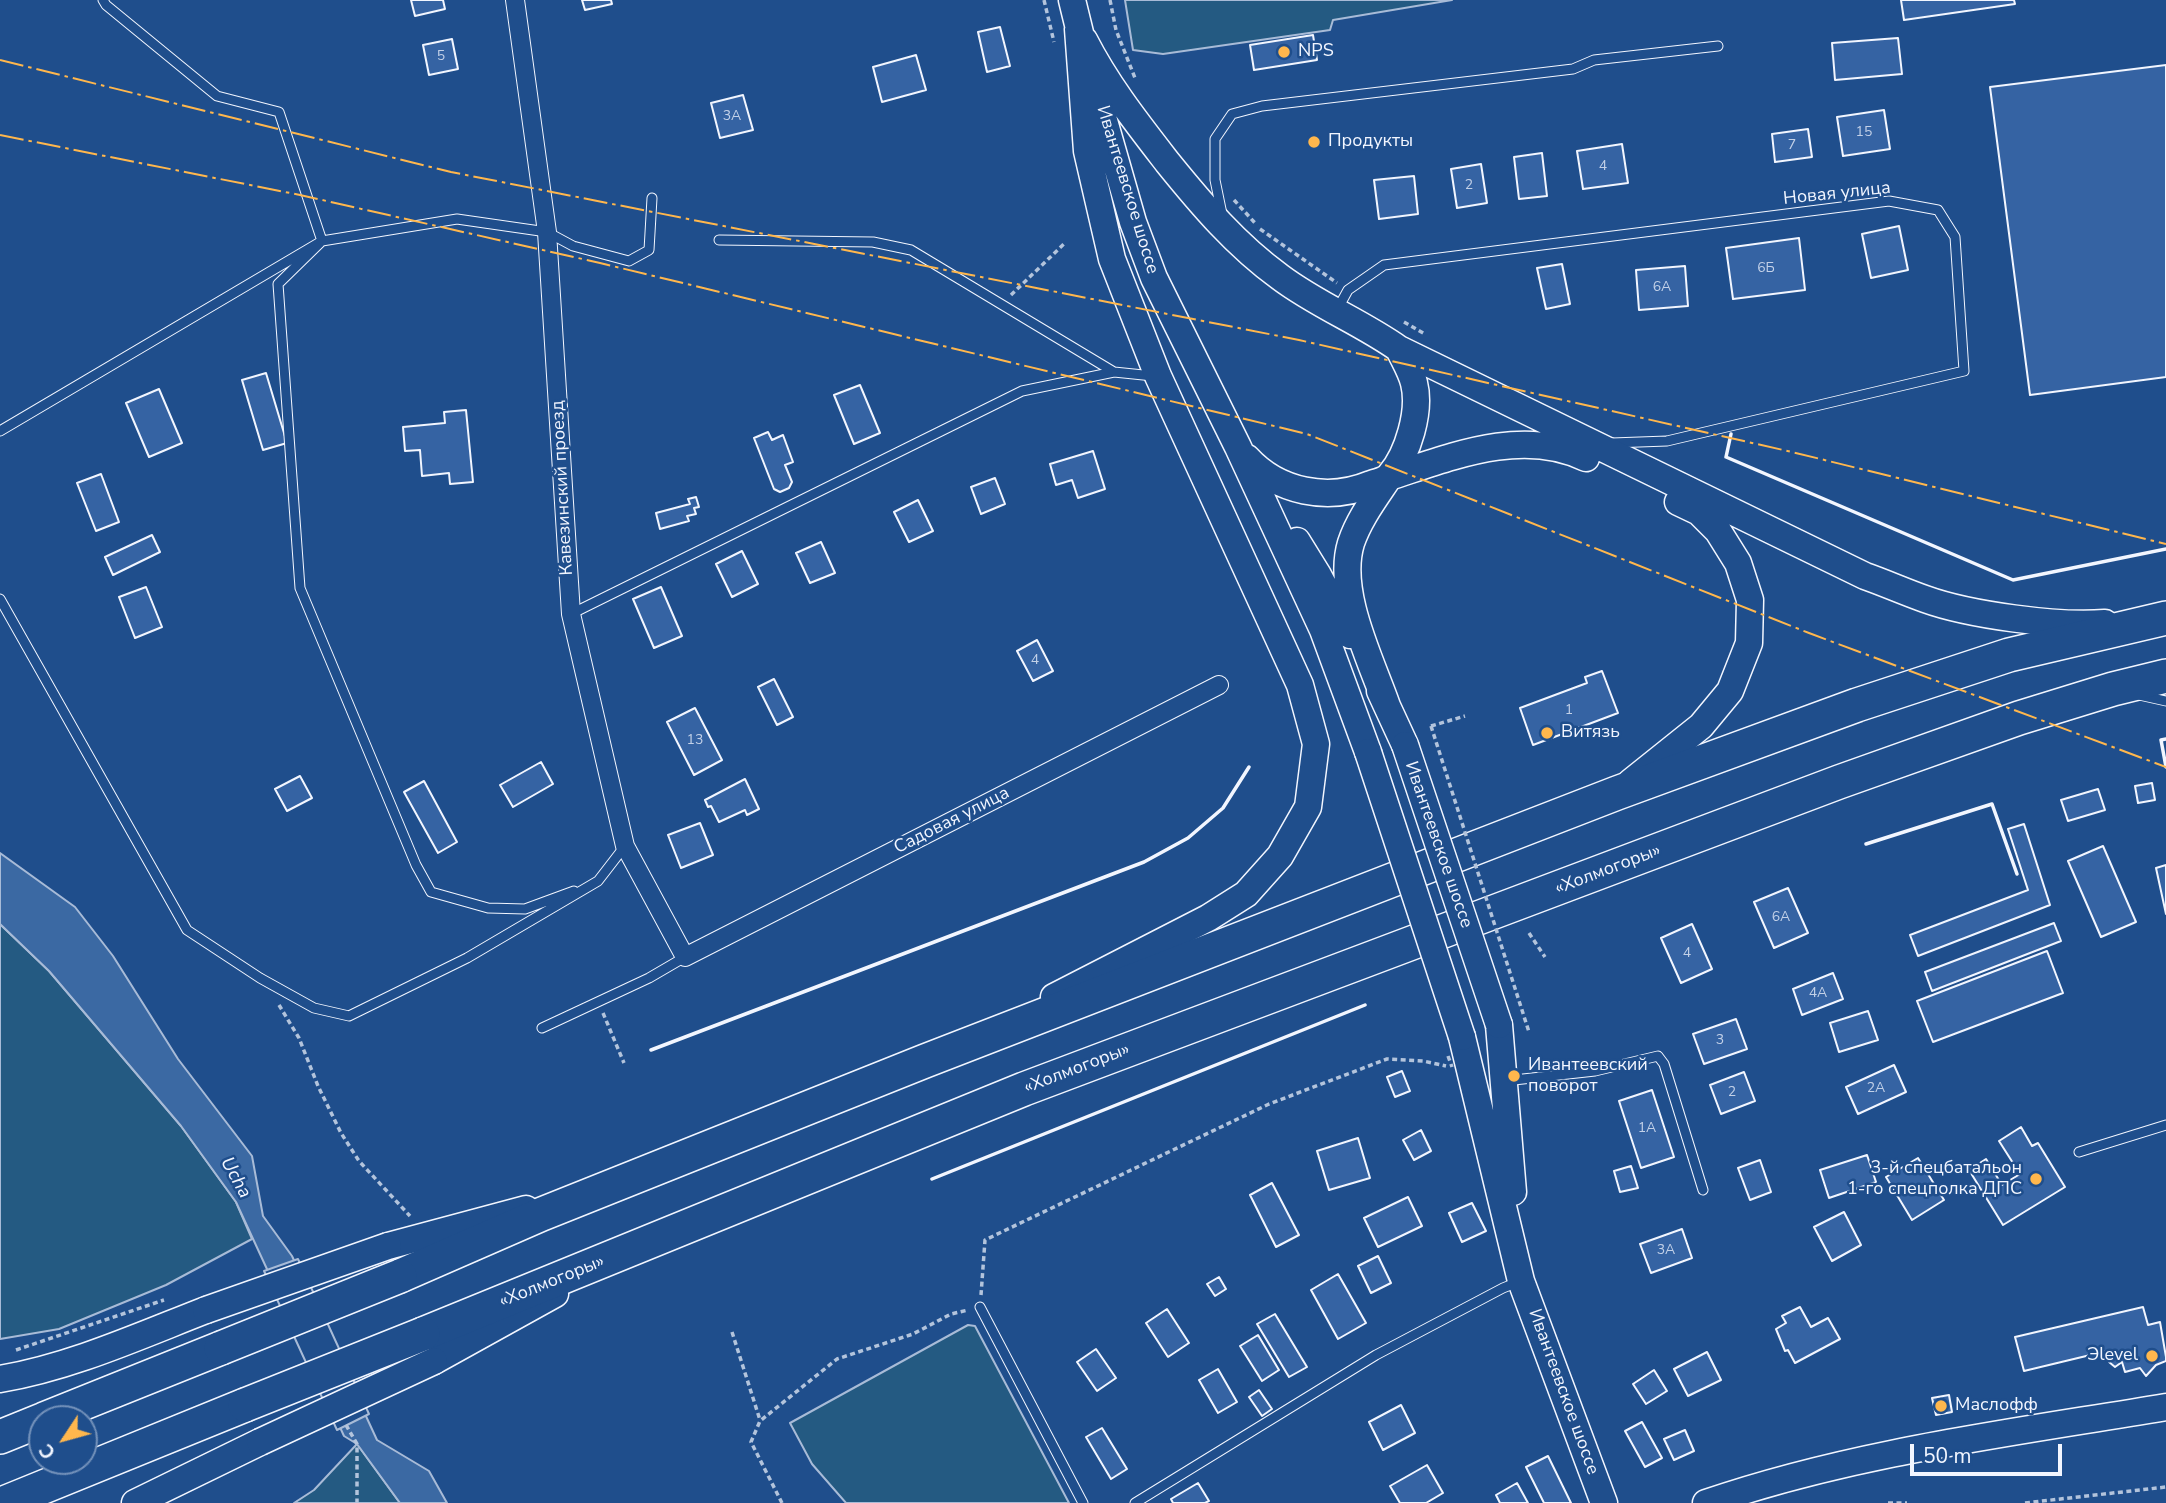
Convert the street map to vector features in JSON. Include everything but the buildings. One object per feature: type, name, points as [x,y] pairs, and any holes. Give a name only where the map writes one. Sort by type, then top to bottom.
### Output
[{"type":"highway","points":[[78,1405],[221,1348],[394,1261],[541,1214],[629,1181],[925,1061],[1617,793],[1857,705],[2009,654],[2166,618]]},
{"type":"highway","name":"«Холмогоры»","points":[[4,1503],[245,1405],[428,1348],[635,1249],[1024,1089],[1839,782],[2019,718],[2166,676]]},
{"type":"highway","points":[[0,1437],[28,1425]]},
{"type":"main road","name":"Ивантеевское шоссе","points":[[1072,0],[1133,222],[1154,278],[1238,447],[1323,630],[1368,752],[1462,1038],[1521,1281],[1604,1503]]},
{"type":"main road","points":[[1078,29],[1106,80],[1130,116],[1225,230],[1299,291],[1342,301],[1377,334],[1399,349],[1865,576],[1924,599],[1981,612],[2085,625],[2166,618]]},
{"type":"main road","points":[[925,1061],[1130,959],[1208,918],[1246,894],[1280,856],[1308,807],[1316,744],[1300,685],[1158,376],[1112,259],[1087,151],[1078,29]]},
{"type":"main road","points":[[1387,706],[1355,613],[1348,568],[1352,543],[1359,524],[1407,444],[1414,419],[1414,384],[1399,349]]},
{"type":"main road","points":[[1238,447],[1268,477],[1292,488],[1342,492],[1362,488],[1443,459],[1488,448],[1541,444],[1577,453],[1699,512],[1718,531],[1738,563],[1750,600],[1749,643],[1730,691],[1701,726],[1617,793]]},
{"type":"main road","name":"Ивантеевское шоссе","points":[[1238,447],[1318,575],[1405,745],[1499,1025],[1521,1281]]},
{"type":"main road","points":[[0,1379],[20,1376],[99,1352],[206,1310],[394,1261]]},
{"type":"main road","points":[[135,1503],[260,1442],[428,1348]]},
{"type":"main road","points":[[1706,1503],[1759,1485],[1887,1453],[2166,1407]]},
{"type":"main road","points":[[12,1503],[46,1486]]},
{"type":"street","name":"Кавезинский проезд","points":[[515,0],[547,232],[571,614],[625,846],[685,957]]},
{"type":"street","name":"Садовая улица","points":[[685,957],[1219,685]]},
{"type":"lane","points":[[103,0],[217,96],[278,112],[322,241]]},
{"type":"lane","points":[[1225,230],[1215,180],[1215,139],[1232,114],[1262,106],[1573,69],[1594,60],[1718,46]]},
{"type":"lane","points":[[0,431],[322,241],[457,219],[547,232],[573,246],[629,261],[649,250],[652,198]]},
{"type":"lane","name":"Новая улица","points":[[1342,301],[1384,265],[1889,201],[1938,210],[1955,237],[1964,371],[1667,441],[1587,442]]},
{"type":"lane","points":[[719,240],[873,242],[911,250],[1114,372]]},
{"type":"lane","points":[[322,241],[278,284],[300,587],[416,865],[431,892],[488,908],[525,909],[598,881]]},
{"type":"lane","points":[[571,614],[1022,391],[1114,372],[1158,376]]},
{"type":"lane","points":[[0,598],[187,930],[260,978],[314,1008],[349,1016],[467,957],[598,881],[625,846]]},
{"type":"lane","points":[[2113,689],[2166,701]]},
{"type":"lane","points":[[542,1028],[649,978],[685,957]]},
{"type":"lane","points":[[1503,1081],[1595,1070],[1658,1056],[1664,1064],[1703,1190]]},
{"type":"lane","points":[[2079,1152],[2166,1125]]},
{"type":"lane","points":[[1135,1503],[1376,1355],[1503,1287],[1521,1281]]},
{"type":"lane","points":[[980,1307],[1083,1503]]},
{"type":"path","points":[[1110,0],[1116,30],[1141,86]]},
{"type":"path","points":[[1215,180],[1259,228],[1342,301]]},
{"type":"path","points":[[1001,303],[1066,242]]},
{"type":"path","points":[[1396,317],[1432,338]]},
{"type":"path","points":[[1465,716],[1431,726],[1529,1032]]},
{"type":"path","points":[[1530,933],[1545,957]]},
{"type":"path","points":[[260,978],[299,1038],[318,1086],[347,1143],[359,1161],[413,1220]]},
{"type":"path","points":[[598,1001],[624,1063]]},
{"type":"path","points":[[782,1503],[751,1442],[761,1421],[837,1359],[913,1334],[951,1314],[980,1307],[985,1240],[1269,1104],[1387,1059],[1423,1061],[1452,1067]]},
{"type":"path","points":[[9,1353],[164,1299]]},
{"type":"path","points":[[732,1332],[761,1421]]},
{"type":"path","points":[[2025,1503],[2166,1488]]},
{"type":"path","points":[[1888,1503],[1907,1503]]},
{"type":"shaded area","points":[[1125,0],[1452,0],[1333,20],[1330,30],[1163,54],[1133,50]]},
{"type":"shaded area","points":[[0,924],[49,971],[181,1126],[236,1202],[252,1239],[166,1285],[59,1329],[0,1339]]},
{"type":"shaded area","points":[[968,1325],[975,1326],[1069,1503],[846,1503],[812,1464],[790,1423]]},
{"type":"shaded area","points":[[357,1444],[400,1503],[294,1503],[314,1490]]},
{"type":"water","name":"Ucha","points":[[0,853],[75,907],[113,956],[178,1059],[252,1156],[263,1216],[292,1256],[377,1440],[429,1471],[447,1503],[400,1503],[357,1444],[344,1436],[236,1202],[181,1126],[49,971],[0,924]]},
{"type":"pier","points":[[298,1259],[369,1414],[337,1430],[264,1271]]},
{"type":"wall","points":[[1731,434],[1726,457],[2013,580],[2166,549]]},
{"type":"wall","points":[[2166,739],[2161,740],[2166,767]]},
{"type":"wall","points":[[651,1050],[1144,862],[1188,838],[1223,808],[1249,767]]},
{"type":"wall","points":[[1866,844],[1992,804],[2017,874]]},
{"type":"wall","points":[[932,1179],[1365,1005]]},
{"type":"power","points":[[0,60],[451,172],[1299,340],[1792,452],[2166,544]]},
{"type":"power","points":[[0,135],[300,195],[600,263],[1307,434],[1809,633],[2166,767]]},
{"type":"place","name":"NPS","points":[[1284,52]]},
{"type":"place","name":"Продукты","points":[[1314,142]]},
{"type":"place","name":"Витязь","points":[[1547,733]]},
{"type":"place","name":"Ивантеевский поворот","points":[[1514,1076]]},
{"type":"place","name":"3-й спецбатальон 1-го спецполка ДПС","points":[[2036,1179]]},
{"type":"place","name":"Эlevel","points":[[2152,1356]]},
{"type":"place","name":"Маслофф","points":[[1941,1406]]}]
